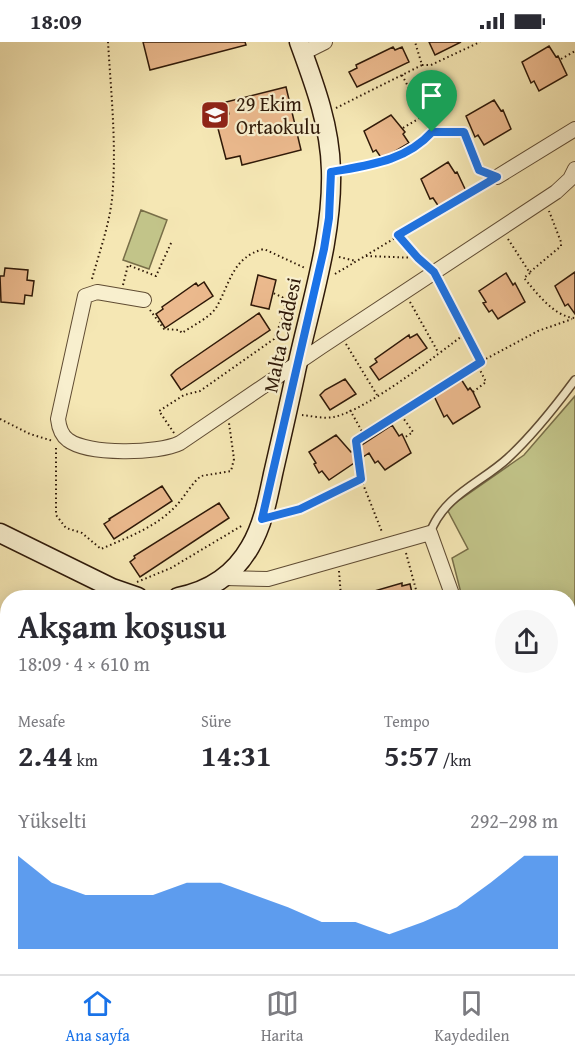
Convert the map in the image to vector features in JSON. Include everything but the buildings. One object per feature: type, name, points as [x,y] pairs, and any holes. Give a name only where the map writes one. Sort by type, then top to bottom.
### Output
[{"type":"main road","name":"Malta Caddesi","points":[[201,590],[225,578],[237,566],[251,545],[262,519],[323,252],[329,218],[330,152],[323,115],[301,47]]},
{"type":"main road","points":[[0,533],[112,588],[127,590]]},
{"type":"street","points":[[301,47],[325,42]]},
{"type":"street","points":[[497,177],[575,129]]},
{"type":"street","points":[[144,300],[97,292],[88,294],[84,300],[59,411],[62,433],[71,442],[94,450],[159,450],[180,443],[340,334],[544,200],[564,185],[575,169]]},
{"type":"street","points":[[225,578],[268,579],[430,533],[450,590]]},
{"type":"lane","points":[[430,533],[440,512],[450,501],[508,458],[526,440],[575,380]]},
{"type":"path","points":[[88,294],[107,227],[112,197],[113,158],[108,42]]},
{"type":"path","points":[[415,42],[422,65]]},
{"type":"path","points":[[323,115],[422,65],[431,65],[480,42]]},
{"type":"path","points":[[561,59],[575,51]]},
{"type":"path","points":[[402,75],[432,132]]},
{"type":"path","points":[[403,128],[424,116]]},
{"type":"path","points":[[331,172],[395,158],[415,148],[432,132],[464,132],[479,170],[497,177]]},
{"type":"path","points":[[144,300],[164,329],[179,330],[182,333],[215,308],[234,267],[258,250],[264,249],[317,278],[356,261],[497,177]]},
{"type":"path","points":[[544,200],[561,246],[524,278],[538,295],[561,313],[575,318]]},
{"type":"path","points":[[500,229],[530,273]]},
{"type":"path","points":[[398,235],[434,272],[466,333],[486,382],[473,392]]},
{"type":"path","points":[[120,296],[128,265],[156,276],[172,241]]},
{"type":"path","points":[[323,252],[356,261]]},
{"type":"path","points":[[366,255],[418,258]]},
{"type":"path","points":[[405,291],[439,353]]},
{"type":"path","points":[[180,443],[159,411],[184,396],[200,391],[274,339],[285,306],[282,297],[273,293]]},
{"type":"path","points":[[388,546],[361,479],[356,441],[479,363],[538,331],[575,318]]},
{"type":"path","points":[[287,414],[328,417],[350,410],[377,395],[466,333]]},
{"type":"path","points":[[340,334],[377,395]]},
{"type":"path","points":[[350,410],[364,435]]},
{"type":"path","points":[[0,419],[30,434],[56,441],[56,515],[66,528],[82,533],[101,549],[135,535],[160,520],[174,508],[201,476],[231,471],[234,459],[233,438],[226,412]]},
{"type":"path","points":[[399,412],[413,432],[404,438]]},
{"type":"path","points":[[136,590],[236,528],[300,509],[361,479]]},
{"type":"path","points":[[403,542],[415,590]]},
{"type":"path","points":[[338,559],[340,590]]},
{"type":"green space","points":[[141,210],[167,220],[149,269],[123,260]]},
{"type":"green space","points":[[575,396],[575,590],[460,590],[452,558],[468,549],[448,511],[451,506],[524,455]]},
{"type":"place","name":"29 Ekim Ortaokulu","points":[[215,115]]},
{"type":"route","points":[[432,132],[464,132],[479,170],[497,177],[398,235],[434,272],[481,362],[356,441],[361,479],[300,509],[262,519],[324,249],[331,198],[331,172],[395,158],[415,148],[432,132]]}]
